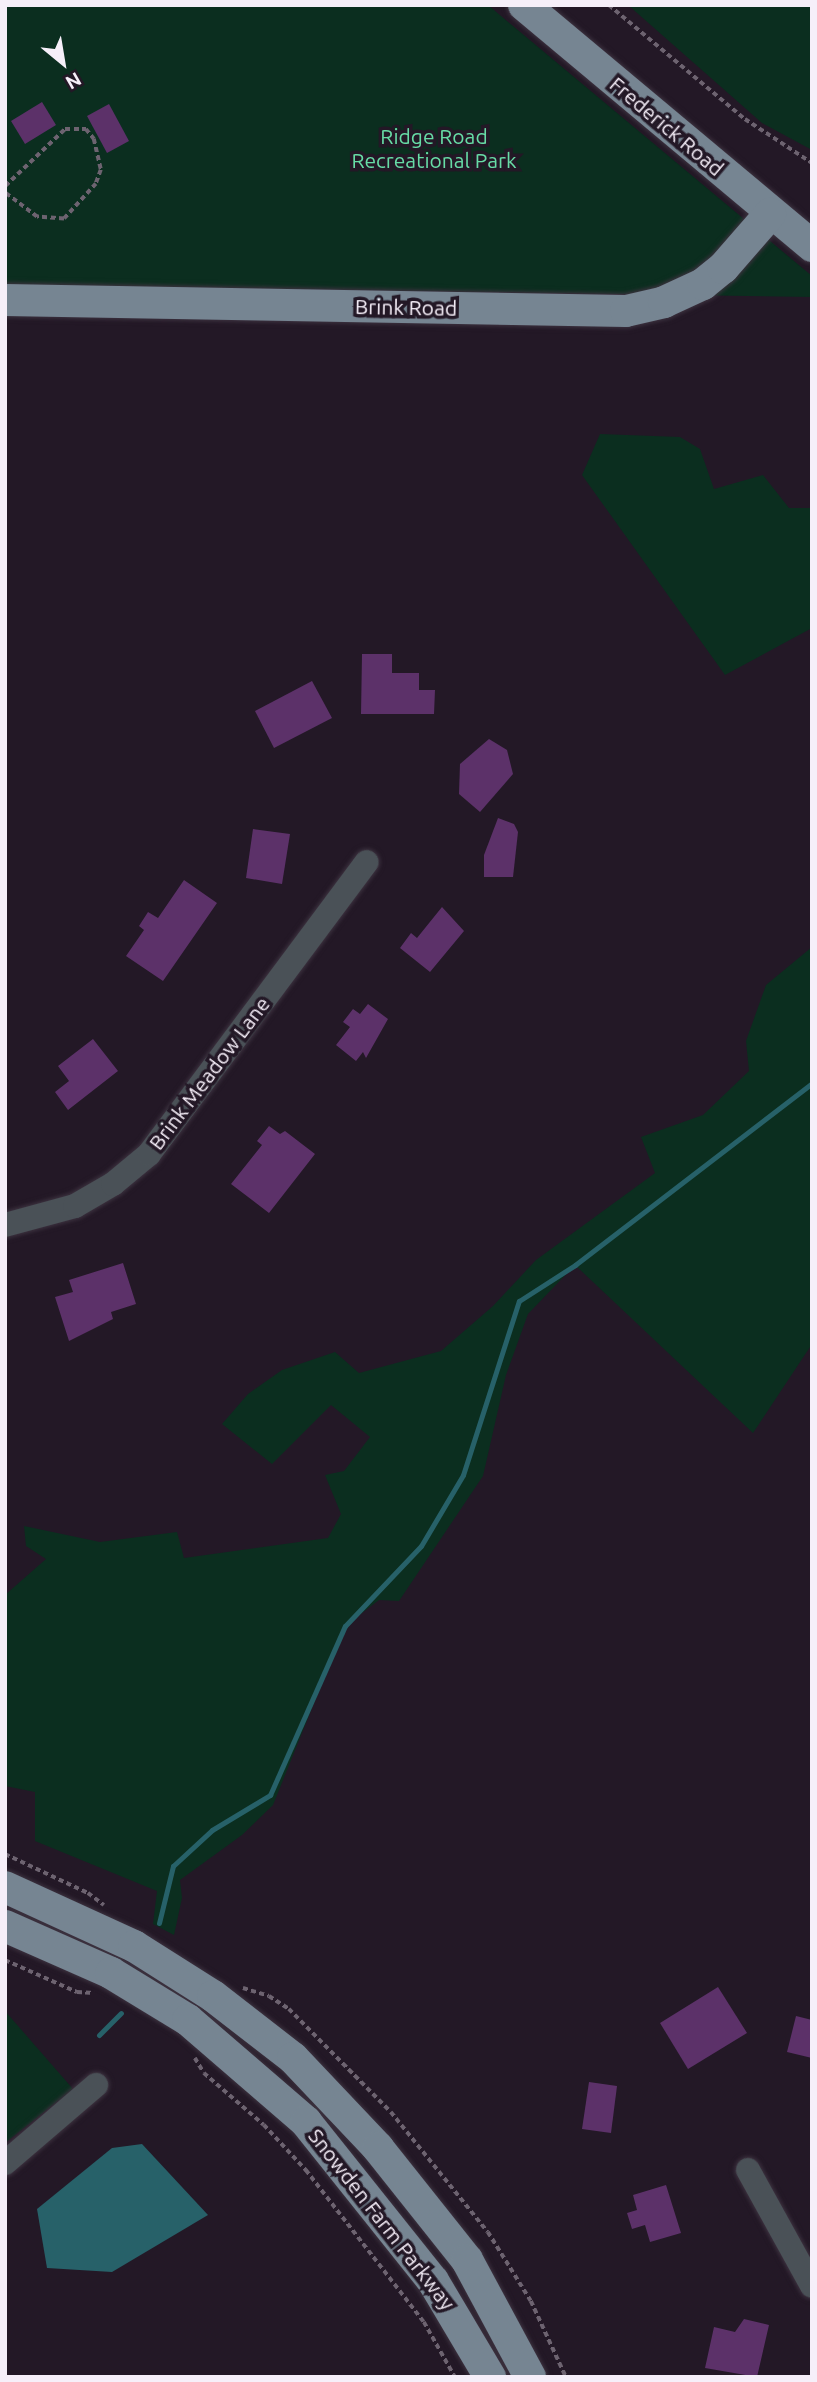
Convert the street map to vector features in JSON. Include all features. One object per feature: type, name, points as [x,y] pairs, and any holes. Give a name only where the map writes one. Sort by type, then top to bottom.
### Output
[{"type":"main road","name":"Frederick Road","points":[[524,5],[770,214],[812,246]]},
{"type":"main road","name":"Brink Road","points":[[5,300],[626,311],[664,302],[703,284],[770,214]]},
{"type":"main road","name":"Snowden Farm Parkway","points":[[5,1888],[134,1946],[214,1996],[292,2058],[377,2148],[467,2260],[530,2377]]},
{"type":"main road","name":"Snowden Farm Parkway","points":[[5,1926],[111,1973],[188,2020],[306,2122],[433,2281],[490,2377]]},
{"type":"street","name":"Brink Meadow Lane","points":[[5,1225],[75,1206],[113,1184],[149,1154],[367,862]]},
{"type":"street","points":[[5,2163],[96,2085]]},
{"type":"street","points":[[748,2170],[812,2286]]},
{"type":"path","points":[[609,5],[746,120],[812,163]]},
{"type":"path","points":[[5,186],[65,129],[86,129],[94,139],[101,170],[96,184],[64,219],[37,217],[5,193]]},
{"type":"path","points":[[5,1960],[77,1992],[98,1993]]},
{"type":"path","points":[[191,2046],[204,2073],[306,2170],[424,2322],[455,2377]]},
{"type":"green space","name":"Ridge Road Recreational Park","points":[[5,5],[488,5],[812,276],[812,297],[5,285]]},
{"type":"green space","points":[[628,5],[812,5],[812,150],[762,123]]},
{"type":"green space","points":[[600,434],[680,437],[700,449],[714,489],[763,475],[789,508],[812,508],[812,628],[725,675],[582,475]]},
{"type":"green space","points":[[812,947],[812,1344],[753,1433],[575,1265],[528,1314],[506,1375],[483,1476],[399,1601],[379,1600],[345,1626],[273,1805],[242,1835],[180,1880],[182,1898],[174,1935],[153,1924],[157,1891],[35,1841],[35,1792],[5,1786],[5,1595],[46,1559],[26,1546],[24,1526],[100,1542],[177,1532],[184,1558],[328,1538],[341,1514],[325,1475],[344,1471],[370,1437],[331,1405],[272,1464],[222,1424],[248,1394],[282,1370],[335,1352],[359,1373],[441,1351],[493,1306],[536,1260],[655,1173],[641,1137],[703,1115],[749,1071],[746,1041],[766,985]]},
{"type":"green space","points":[[5,2011],[73,2089],[5,2143]]},
{"type":"water","points":[[142,2144],[208,2215],[112,2272],[47,2268],[37,2209],[112,2148]]},
{"type":"building","points":[[42,102],[56,125],[25,144],[11,121]]},
{"type":"building","points":[[109,104],[129,141],[107,153],[87,116]]},
{"type":"building","points":[[362,654],[392,654],[392,673],[419,673],[419,690],[435,690],[434,714],[361,714]]},
{"type":"building","points":[[312,681],[332,718],[274,748],[255,711]]},
{"type":"building","points":[[489,739],[507,750],[513,774],[480,812],[459,794],[460,764]]},
{"type":"building","points":[[498,818],[514,824],[518,832],[513,877],[484,877],[484,855]]},
{"type":"building","points":[[253,829],[290,834],[282,884],[246,878]]},
{"type":"building","points":[[184,880],[217,903],[163,981],[126,956],[144,930],[139,926],[148,912],[158,918]]},
{"type":"building","points":[[442,907],[464,931],[430,972],[400,948],[411,933],[417,938]]},
{"type":"building","points":[[368,1004],[388,1019],[366,1058],[363,1052],[356,1061],[336,1045],[350,1027],[343,1022],[353,1009],[360,1014]]},
{"type":"building","points":[[93,1039],[118,1071],[68,1110],[55,1092],[69,1081],[58,1066]]},
{"type":"building","points":[[269,1126],[280,1134],[285,1131],[315,1154],[269,1213],[231,1184],[262,1145],[257,1141]]},
{"type":"building","points":[[123,1263],[136,1304],[111,1312],[113,1319],[69,1341],[55,1297],[73,1292],[69,1280]]},
{"type":"building","points":[[718,1987],[747,2033],[688,2069],[660,2023]]},
{"type":"building","points":[[796,2016],[812,2020],[812,2058],[787,2052]]},
{"type":"building","points":[[589,2082],[617,2086],[611,2133],[582,2129]]},
{"type":"building","points":[[666,2185],[681,2233],[650,2242],[645,2225],[632,2229],[627,2213],[637,2210],[633,2195]]},
{"type":"building","points":[[744,2319],[769,2325],[757,2377],[705,2368],[714,2327],[735,2332]]},
{"type":"waterway","points":[[159,1923],[173,1866],[212,1830],[270,1795],[345,1626],[421,1546],[463,1475],[519,1301],[575,1265],[812,1083]]},
{"type":"waterway","points":[[99,2035],[121,2013]]}]
